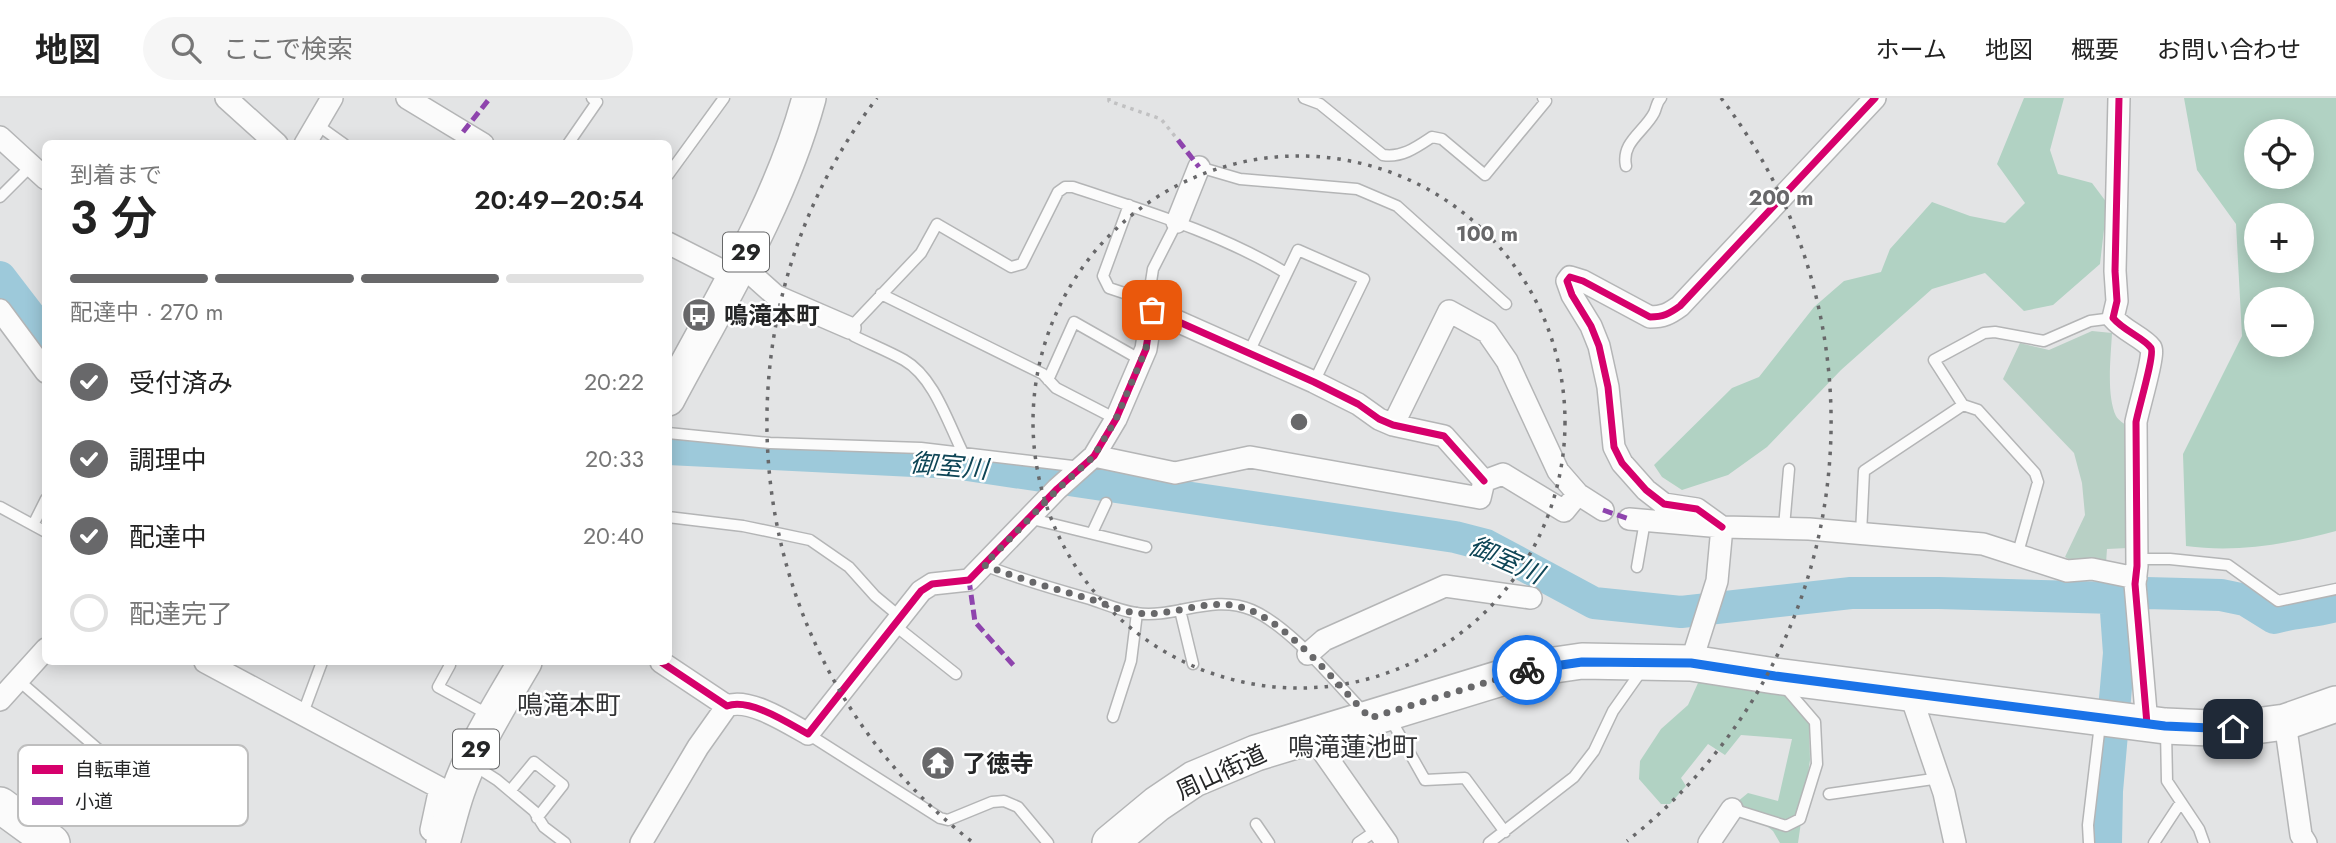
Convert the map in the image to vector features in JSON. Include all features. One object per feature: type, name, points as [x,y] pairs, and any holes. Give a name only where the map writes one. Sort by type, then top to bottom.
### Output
[{"type":"highway","name":"周山街道","points":[[1110,843],[1157,804],[1194,779],[1256,753],[1534,668],[1582,662],[1648,662],[1693,652],[1775,676],[2129,721],[2233,729],[2284,722],[2336,704]]},
{"type":"highway","points":[[1,808],[18,820]]},
{"type":"highway","points":[[27,826],[52,843]]},
{"type":"main road","name":"29","points":[[672,392],[737,270],[787,167],[809,98]]},
{"type":"main road","name":"29","points":[[443,843],[457,792],[469,763],[523,665]]},
{"type":"street","points":[[226,98],[273,140]]},
{"type":"street","points":[[307,140],[332,98]]},
{"type":"street","points":[[407,98],[473,140]]},
{"type":"street","points":[[1722,527],[1697,509],[1664,504],[1646,490],[1622,463],[1614,447],[1608,387],[1599,346],[1567,281],[1570,277],[1583,281],[1650,317],[1670,314],[1875,98]]},
{"type":"street","points":[[2119,98],[2115,271],[2117,302],[2113,318],[2121,328],[2151,347],[2154,355],[2139,401],[2136,422],[2138,617],[2129,721]]},
{"type":"street","points":[[0,137],[38,172]]},
{"type":"street","points":[[1177,222],[1199,167]]},
{"type":"street","points":[[672,245],[737,270],[776,296],[850,328]]},
{"type":"street","points":[[640,843],[698,747],[727,706],[738,703],[772,714],[808,734],[920,591],[932,584],[969,580],[1084,464],[1116,419],[1146,349],[1150,305],[1314,382],[1358,404],[1379,419],[1393,425],[1444,436],[1484,481]]},
{"type":"street","points":[[0,310],[42,367]]},
{"type":"street","points":[[1393,425],[1449,311],[1487,332],[1507,361],[1558,471],[1578,494],[1603,510]]},
{"type":"street","points":[[1084,464],[1175,473],[1250,457],[1480,498],[1484,481]]},
{"type":"street","points":[[1484,481],[1503,474],[1564,511],[1578,494]]},
{"type":"street","points":[[1637,520],[1700,523],[1722,527],[1784,527],[1983,544],[2067,571],[2092,569],[2136,574]]},
{"type":"street","points":[[1693,652],[1717,581],[1722,527]]},
{"type":"street","points":[[1308,654],[1324,640],[1445,586],[1531,598]]},
{"type":"street","points":[[0,700],[42,653]]},
{"type":"street","points":[[211,665],[440,788],[429,843]]},
{"type":"street","points":[[666,665],[727,706]]},
{"type":"street","points":[[1910,693],[1940,778],[1955,843]]},
{"type":"street","points":[[2284,722],[2301,835],[2306,843]]},
{"type":"street","points":[[1312,736],[1382,837]]},
{"type":"street","points":[[1709,843],[1732,809]]},
{"type":"lane","points":[[571,140],[597,102],[592,98]]},
{"type":"lane","points":[[672,170],[724,98]]},
{"type":"lane","points":[[1304,98],[1320,103],[1383,155],[1394,157],[1432,137],[1442,139],[1485,175],[1546,101],[1542,98]]},
{"type":"lane","points":[[1626,166],[1625,153],[1629,144],[1653,114],[1661,98]]},
{"type":"lane","points":[[316,124],[338,140]]},
{"type":"lane","points":[[1199,167],[1240,179],[1357,189],[1398,206],[1506,304]]},
{"type":"lane","points":[[0,197],[38,172]]},
{"type":"lane","points":[[963,453],[933,389],[918,371],[906,361],[854,336],[850,328],[921,253],[937,224],[1011,267],[1022,264],[1058,192],[1065,187],[1073,187],[1177,222],[1258,256],[1286,273]]},
{"type":"lane","points":[[1129,205],[1103,276],[1109,288],[1150,305],[1153,269],[1177,222]]},
{"type":"lane","points":[[1249,352],[1298,250],[1364,279],[1314,382]]},
{"type":"lane","points":[[881,294],[1043,374],[1056,388],[1116,419]]},
{"type":"lane","points":[[1963,405],[1934,360],[1947,351],[1984,333],[1995,331],[2044,341],[2090,321],[2113,318]]},
{"type":"lane","points":[[1048,380],[1074,322],[1141,360]]},
{"type":"lane","points":[[1861,534],[1864,471],[1963,405],[1978,410],[2035,473],[2038,482],[2017,556]]},
{"type":"lane","points":[[672,433],[771,443],[921,449],[1084,464]]},
{"type":"lane","points":[[1784,527],[1789,469]]},
{"type":"lane","points":[[1092,533],[1106,503]]},
{"type":"lane","points":[[0,506],[42,530]]},
{"type":"lane","points":[[33,525],[42,507]]},
{"type":"lane","points":[[672,517],[743,526],[810,540],[860,576],[896,620],[956,674]]},
{"type":"lane","points":[[1028,518],[1146,547]]},
{"type":"lane","points":[[1637,520],[1637,567]]},
{"type":"lane","points":[[2136,574],[2170,559],[2228,565],[2278,601],[2336,589]]},
{"type":"lane","points":[[984,565],[1011,576],[1137,613],[1180,610],[1208,604],[1231,604],[1252,610],[1272,622],[1378,715],[1425,780],[1465,778],[1505,832]]},
{"type":"lane","points":[[1180,610],[1193,664]]},
{"type":"lane","points":[[1112,717],[1131,661],[1137,613]]},
{"type":"lane","points":[[1489,843],[1574,777],[1594,751],[1613,711],[1648,662]]},
{"type":"lane","points":[[303,713],[321,665]]},
{"type":"lane","points":[[450,665],[438,687],[493,717]]},
{"type":"lane","points":[[1732,809],[1786,826],[1800,818],[1817,764],[1815,722],[1775,676]]},
{"type":"lane","points":[[18,680],[93,745]]},
{"type":"lane","points":[[2129,721],[2199,829],[2204,843]]},
{"type":"lane","points":[[2090,843],[2088,825],[2129,721]]},
{"type":"lane","points":[[808,734],[940,818],[948,820],[992,802],[1004,801],[1018,807],[1048,843]]},
{"type":"lane","points":[[510,792],[534,762],[563,785],[537,818]]},
{"type":"lane","points":[[469,763],[534,811],[544,827],[565,843]]},
{"type":"lane","points":[[1829,794],[1940,778]]},
{"type":"lane","points":[[2154,843],[2181,802]]},
{"type":"lane","points":[[1256,824],[1269,843]]},
{"type":"lane","points":[[1358,843],[1382,837]]},
{"type":"path","points":[[1109,98],[1109,101],[1161,119],[1178,140]]},
{"type":"green space","points":[[2024,98],[2064,98],[2050,150],[2058,174],[2092,183],[2107,203],[2100,264],[2053,305],[2024,311],[1985,273],[1932,289],[1841,370],[1767,447],[1728,475],[1682,490],[1662,477],[1654,465],[1732,388],[1759,377],[1814,307],[1844,281],[1881,272],[1890,249],[1932,202],[1970,216],[2005,223],[2025,203],[1997,164]]},
{"type":"green space","points":[[2184,98],[2336,98],[2336,531],[2299,540],[2243,548],[2186,546],[2183,454],[2242,336],[2236,224],[2197,170]]},
{"type":"green space","points":[[2092,331],[2112,333],[2111,397],[2116,416],[2128,427],[2128,548],[2107,549],[2106,563],[2074,562],[2065,557],[2085,515],[2082,483],[2074,453],[2003,379],[2020,343],[2049,350]]},
{"type":"green space","points":[[1706,675],[1775,686],[1809,720],[1810,760],[1798,843],[1780,843],[1773,831],[1737,802],[1748,793],[1778,801],[1792,739],[1741,735],[1725,755],[1708,744],[1681,778],[1686,786],[1670,804],[1661,804],[1639,779],[1640,761],[1661,729],[1688,705],[1698,683]]},
{"type":"waterway","name":"御室川","points":[[0,277],[42,332]]},
{"type":"waterway","name":"御室川","points":[[672,449],[954,463],[1455,537],[1486,545],[1594,603],[1681,612],[1851,593],[2115,598],[2146,593],[2221,595],[2245,600],[2274,618],[2336,606]]},
{"type":"waterway","points":[[2106,843],[2107,791],[2119,653],[2115,598]]},
{"type":"marked path","points":[[463,132],[490,98]]},
{"type":"marked path","points":[[1178,140],[1199,167]]},
{"type":"marked path","points":[[1603,510],[1629,519]]},
{"type":"marked path","points":[[969,580],[975,622],[1015,667]]},
{"type":"cycle path","points":[[1722,527],[1697,509],[1664,504],[1646,490],[1622,463],[1614,447],[1608,387],[1599,346],[1567,281],[1570,277],[1583,281],[1650,317],[1662,316],[1672,311],[1680,306],[1875,98]]},
{"type":"cycle path","points":[[2119,98],[2115,271],[2117,301],[2113,318],[2148,344],[2152,352],[2136,422],[2135,584],[2147,724]]},
{"type":"cycle path","points":[[666,665],[727,706],[736,704],[758,708],[808,734],[921,591],[932,584],[969,580],[1057,489],[1094,456],[1116,419],[1146,349],[1152,310],[1314,382],[1358,404],[1379,419],[1393,425],[1444,436],[1484,481]]},
{"type":"way so far","points":[[1152,310],[1146,349],[1116,419],[1094,456],[1028,518],[984,565],[1011,576],[1137,613],[1180,610],[1208,604],[1231,604],[1252,610],[1272,622],[1308,654],[1370,718],[1527,670]]},
{"type":"place","name":"鳴滝本町","points":[[699,315]]},
{"type":"place","name":"了徳寺","points":[[938,763]]},
{"type":"district","name":"鳴滝本町","points":[[569,705]]},
{"type":"district","name":"鳴滝蓮池町","points":[[1353,747]]},
{"type":"route","points":[[1527,670],[1582,662],[1691,663],[2165,726],[2233,729]]}]
